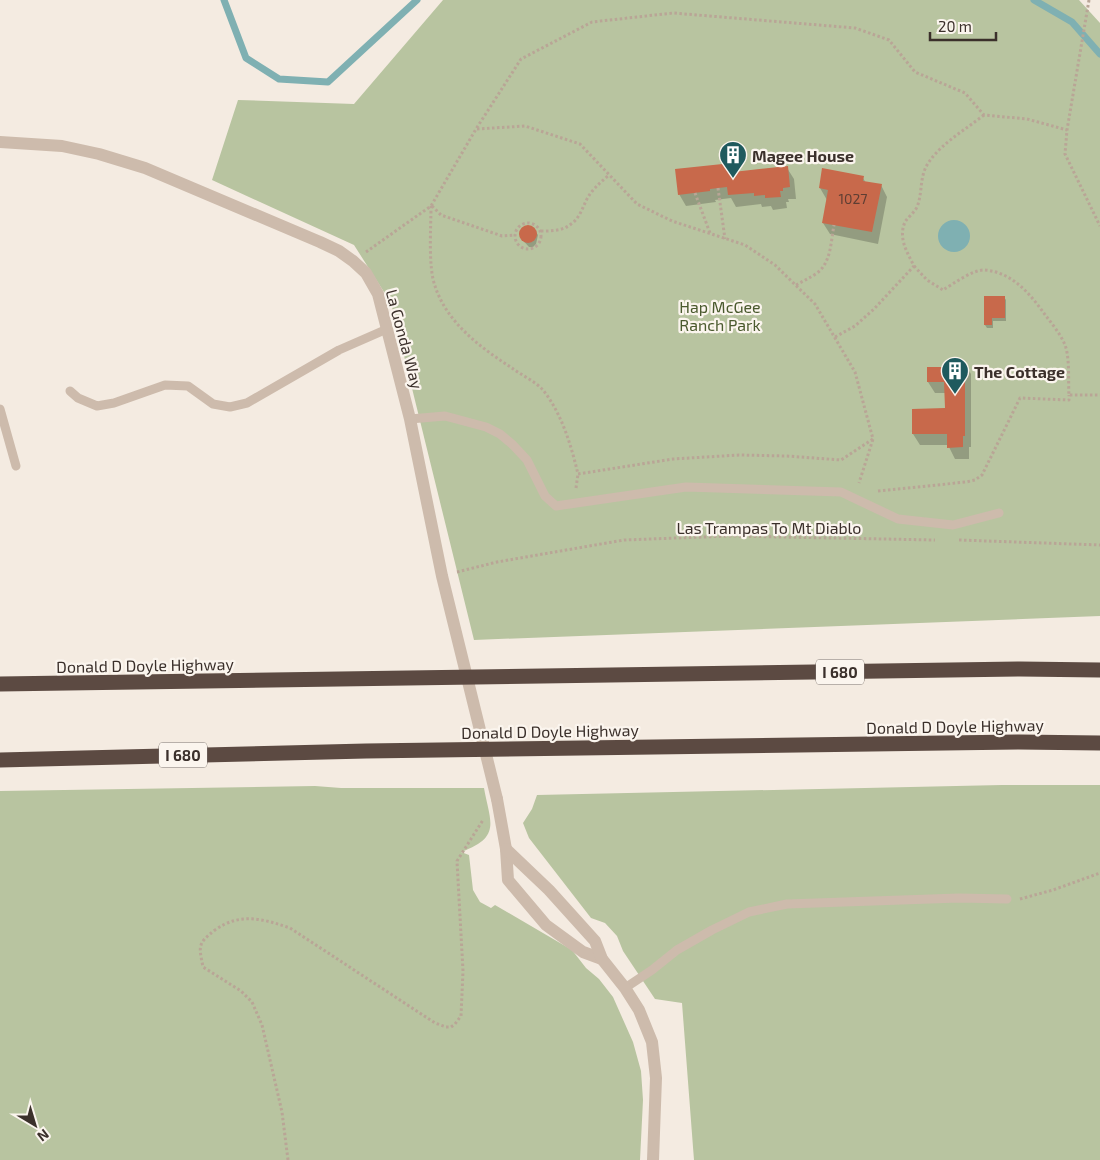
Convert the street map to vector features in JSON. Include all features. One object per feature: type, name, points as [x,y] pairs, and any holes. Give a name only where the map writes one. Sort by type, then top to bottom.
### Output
[{"type":"highway","name":"Donald D Doyle Highway","points":[[0,684],[1020,669],[1100,670]]},
{"type":"highway","name":"Donald D Doyle Highway","points":[[0,760],[366,751],[1100,742]]},
{"type":"street","name":"La Gonda Way","points":[[0,142],[62,146],[99,154],[145,168],[339,251],[366,274],[378,294],[410,419],[442,576],[497,799],[506,849],[508,880],[546,925],[583,952],[602,960]]},
{"type":"street","points":[[506,849],[549,890],[595,940],[602,960],[639,1010],[652,1042],[656,1078],[653,1160]]},
{"type":"lane","points":[[70,391],[78,398],[97,406],[123,400],[165,385],[188,386],[213,404],[230,407],[247,403],[339,350],[387,329]]},
{"type":"lane","points":[[0,409],[16,466]]},
{"type":"lane","points":[[410,419],[445,416],[486,427],[500,434],[527,460],[545,496],[556,506],[686,487],[841,492],[898,519],[916,521],[953,524],[999,513]]},
{"type":"lane","points":[[624,988],[677,950],[749,912],[787,904],[960,898],[1007,899]]},
{"type":"path","points":[[1089,0],[1067,130],[1065,154],[1100,226]]},
{"type":"path","points":[[353,261],[431,206],[476,129],[521,59],[592,22],[674,13],[855,28],[889,40],[914,72],[965,93],[984,115],[1027,119],[1067,130]]},
{"type":"path","points":[[873,488],[880,492],[975,480],[982,475],[1020,398],[1069,400],[1066,346],[1056,328],[1030,294],[1015,281],[998,273],[982,270],[968,275],[943,290],[927,280],[914,266],[906,251],[901,234],[906,221],[916,207],[922,189],[924,171],[934,155],[984,115]]},
{"type":"path","points":[[476,129],[524,126],[580,144],[638,204],[672,221],[745,245],[775,266],[796,285],[815,304],[856,372],[873,439],[854,498]]},
{"type":"path","points":[[541,232],[556,231],[571,225],[582,211],[586,200],[597,185],[609,175]]},
{"type":"path","points":[[718,188],[725,239]]},
{"type":"path","points":[[695,193],[710,234]]},
{"type":"path","points":[[431,206],[440,215],[502,236],[515,235]]},
{"type":"path","points":[[431,206],[431,258],[434,286],[446,309],[465,332],[485,350],[541,388],[562,423],[573,452],[578,474],[672,460],[739,455],[841,460],[873,439]]},
{"type":"path","points":[[526,222],[535,224],[541,232],[539,244],[532,249],[520,246],[517,243],[515,235],[518,226],[526,222]]},
{"type":"path","points":[[796,285],[823,267],[826,262],[834,225]]},
{"type":"path","points":[[835,337],[855,326],[874,309],[914,266]]},
{"type":"path","points":[[1069,395],[1100,395]]},
{"type":"path","points":[[859,482],[866,485]]},
{"type":"path","name":"Las Trampas To Mt Diablo","points":[[442,576],[497,562],[624,540],[730,536],[938,540]]},
{"type":"path","points":[[956,540],[1100,545]]},
{"type":"path","points":[[288,1160],[282,1112],[262,1025],[252,1002],[241,990],[203,967],[200,950],[202,940],[232,920],[251,918],[276,923],[290,928],[321,947],[440,1026],[451,1027],[456,1024],[461,1016],[463,971],[457,860],[497,799]]},
{"type":"path","points":[[1007,899],[1022,899],[1035,896],[1100,873]]},
{"type":"green space","name":"Hap McGee Ranch Park","points":[[443,0],[1079,0],[1100,23],[1100,616],[474,640],[391,303],[354,245],[212,180],[238,100],[354,104]]},
{"type":"green space","points":[[1002,785],[1100,785],[1100,1160],[694,1160],[682,1003],[655,999],[623,951],[617,936],[605,923],[591,918],[529,838],[523,823],[532,809],[537,795]]},
{"type":"green space","points":[[315,786],[341,788],[484,788],[490,819],[488,834],[474,846],[461,852],[469,855],[473,890],[480,902],[491,908],[495,905],[572,950],[613,997],[633,1042],[641,1071],[643,1100],[640,1160],[0,1160],[0,791]]},
{"type":"water","points":[[954,220],[966,224],[970,236],[966,248],[954,252],[942,248],[938,236],[942,224]]},
{"type":"building","name":"Magee House","points":[[732,163],[733,172],[788,166],[790,187],[783,188],[783,191],[780,191],[781,197],[765,198],[765,195],[754,196],[754,193],[728,195],[727,187],[678,195],[675,169]]},
{"type":"building","points":[[822,168],[864,176],[863,181],[882,184],[872,232],[822,223],[828,190],[819,188]]},
{"type":"building","points":[[524,225],[532,225],[537,230],[535,241],[524,243],[519,238],[519,230]]},
{"type":"building","points":[[984,296],[1005,296],[1005,318],[992,318],[992,325],[984,325]]},
{"type":"building","name":"The Cottage","points":[[945,361],[965,361],[965,436],[963,436],[963,447],[947,448],[947,434],[912,434],[912,409],[945,408],[944,382],[927,382],[927,367],[945,367]]},
{"type":"waterway","points":[[224,0],[246,58],[279,79],[328,82],[417,0]]},
{"type":"waterway","points":[[1034,0],[1072,22],[1100,54]]},
{"type":"place","name":"Magee House","points":[[733,179]]},
{"type":"place","name":"The Cottage","points":[[955,395]]}]
